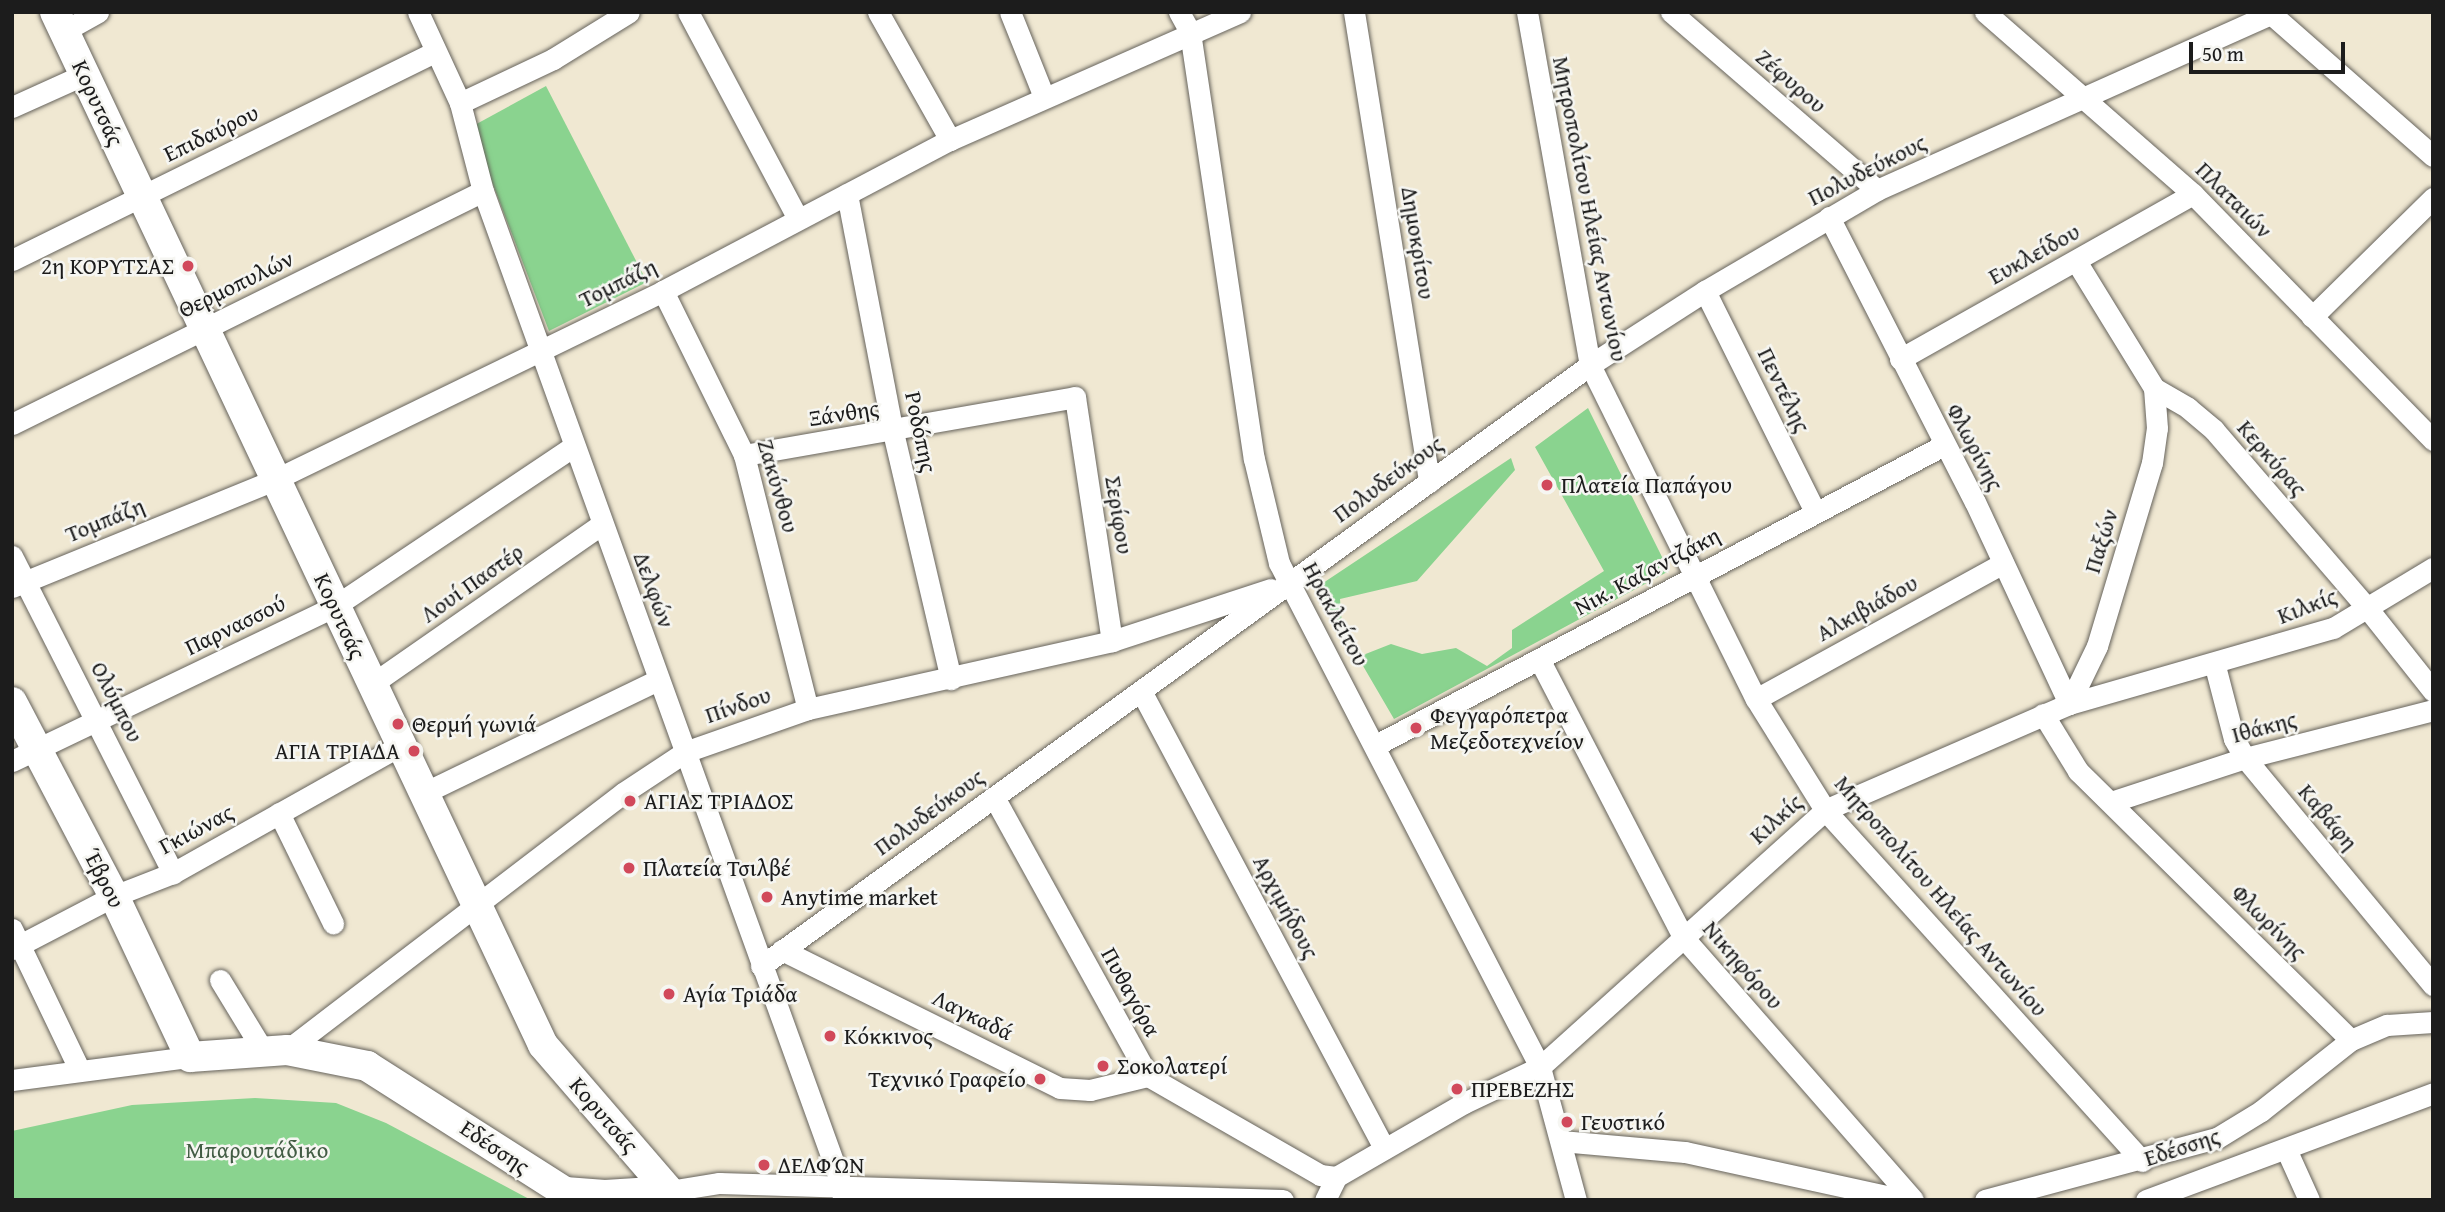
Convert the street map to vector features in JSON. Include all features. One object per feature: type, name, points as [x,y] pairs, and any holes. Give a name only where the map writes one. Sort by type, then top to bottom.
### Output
[{"type":"street","points":[[60,22],[99,12]]},
{"type":"street","name":"Δελφών","points":[[418,12],[433,53],[460,103],[483,191],[843,1193]]},
{"type":"street","points":[[460,103],[553,59],[629,12]]},
{"type":"street","points":[[688,12],[798,219]]},
{"type":"street","points":[[878,12],[950,140]]},
{"type":"street","points":[[1010,12],[1044,97]]},
{"type":"street","name":"Ηρακλείτου","points":[[1179,12],[1190,32],[1254,459],[1279,563],[1376,745],[1540,1068],[1576,1200]]},
{"type":"street","name":"Τομπάζη","points":[[19,584],[276,480],[663,291],[950,140],[1240,12]]},
{"type":"street","name":"Δημοκρίτου","points":[[1354,12],[1429,482]]},
{"type":"street","name":"Μητροπολίτου Ηλείας Αντωνίου","points":[[1527,12],[1590,365],[1696,573],[1756,699],[1825,810],[2142,1161]]},
{"type":"street","name":"Ζέφυρου","points":[[1671,12],[1877,190]]},
{"type":"street","name":"Πλαταιών","points":[[1985,12],[2193,194],[2432,439]]},
{"type":"street","points":[[2271,13],[2433,156]]},
{"type":"street","name":"Πολυδεύκους","points":[[761,966],[1590,365],[1705,290],[1877,190],[2271,13]]},
{"type":"street","name":"Κορυτσάς","points":[[60,22],[543,1045],[671,1196]]},
{"type":"street","name":"Επιδαύρου","points":[[12,260],[433,53]]},
{"type":"street","points":[[12,107],[85,74]]},
{"type":"street","name":"Θερμοπυλών","points":[[12,424],[483,191]]},
{"type":"street","name":"Ροδόπης","points":[[847,194],[893,432],[951,679]]},
{"type":"street","name":"Ευκλείδου","points":[[1900,359],[2193,194]]},
{"type":"street","points":[[2312,317],[2433,198]]},
{"type":"street","name":"Φλωρίνης","points":[[1829,217],[2003,563],[2069,704]]},
{"type":"street","name":"Κερκύρας","points":[[2076,261],[2154,388],[2188,408],[2214,430],[2368,609],[2433,691]]},
{"type":"street","name":"Πεντέλης","points":[[1705,290],[1815,512]]},
{"type":"street","name":"Ζακύνθου","points":[[663,291],[744,455],[808,709]]},
{"type":"street","name":"Παξών","points":[[2069,704],[2097,646],[2152,463],[2157,428],[2154,388]]},
{"type":"street","name":"Ξάνθης","points":[[744,455],[893,432],[1075,397]]},
{"type":"street","name":"Σερίφου","points":[[1075,397],[1112,641]]},
{"type":"street","name":"Νικ. Καζαντζάκη","points":[[1376,745],[1696,573],[1944,445]]},
{"type":"street","name":"Παρνασσού","points":[[24,755],[335,606],[574,446]]},
{"type":"street","name":"Λουί Παστέρ","points":[[372,684],[602,524]]},
{"type":"street","name":"Ολύμπου","points":[[12,556],[19,584],[97,720],[173,873]]},
{"type":"street","name":"Αλκιβιάδου","points":[[1756,699],[2003,563]]},
{"type":"street","name":"Κιλκίς","points":[[1336,1177],[1384,1148],[1540,1068],[1825,810],[2069,704],[2215,666],[2333,628],[2433,568]]},
{"type":"street","name":"Πίνδου","points":[[275,1051],[478,908],[623,793],[685,752],[808,709],[1112,641],[1290,583]]},
{"type":"street","name":"Νικηφόρου","points":[[1539,659],[1683,937],[1913,1200]]},
{"type":"street","name":"Καβάφη","points":[[2215,666],[2234,739],[2245,758],[2433,985]]},
{"type":"street","points":[[424,793],[658,680]]},
{"type":"street","name":"Αρχιμήδους","points":[[1141,691],[1384,1148]]},
{"type":"street","name":"Έβρου","points":[[12,702],[24,755],[114,896],[190,1057]]},
{"type":"street","name":"Ιθάκης","points":[[2111,802],[2245,758],[2433,710]]},
{"type":"street","name":"Φλωρίνης","points":[[2043,714],[2078,771],[2351,1040]]},
{"type":"street","name":"Γκιώνας","points":[[15,941],[114,896],[173,873],[401,745]]},
{"type":"street","name":"Πυθαγόρα","points":[[994,797],[1147,1076]]},
{"type":"street","points":[[279,813],[332,923]]},
{"type":"street","points":[[15,941],[80,1071]]},
{"type":"street","name":"Λαγκαδά","points":[[782,950],[1060,1088],[1090,1090],[1147,1076]]},
{"type":"street","points":[[220,980],[275,1051]]},
{"type":"street","name":"Εδέσσης","points":[[1985,1200],[2142,1161],[2217,1138],[2240,1126],[2351,1040],[2387,1026],[2433,1022]]},
{"type":"street","name":"Εδέσσης","points":[[12,1080],[190,1057],[275,1051],[385,1074],[565,1192],[671,1196],[707,1193],[843,1193],[1283,1200]]},
{"type":"street","points":[[1147,1076],[1320,1175],[1336,1177],[1325,1200]]},
{"type":"street","name":"Εδέσσης","points":[[2146,1200],[2433,1093]]},
{"type":"street","points":[[1560,1141],[1685,1152],[1906,1200]]},
{"type":"street","points":[[2286,1149],[2309,1200]]},
{"type":"green space","points":[[546,86],[647,282],[549,331],[471,127]]},
{"type":"green space","points":[[1588,408],[1669,571],[1394,719],[1317,587],[1511,458],[1515,470],[1417,581],[1340,599],[1342,625],[1363,655],[1391,644],[1422,654],[1456,648],[1487,666],[1512,648],[1512,630],[1604,571],[1535,447]]},
{"type":"green space","name":"Μπαρουτάδικο","points":[[255,1098],[336,1103],[386,1123],[531,1200],[12,1200],[12,1131],[132,1105]]},
{"type":"place","name":"2η ΚΟΡΥΤΣΑΣ","points":[[188,266]]},
{"type":"place","name":"Πλατεία Παπάγου","points":[[1547,485]]},
{"type":"place","name":"Θερμή γωνιά","points":[[398,724]]},
{"type":"place","name":"Φεγγαρόπετρα Μεζεδοτεχνείον","points":[[1416,728]]},
{"type":"place","name":"ΑΓΙΑ ΤΡΙΑΔΑ","points":[[414,751]]},
{"type":"place","name":"ΑΓΙΑΣ ΤΡΙΑΔΟΣ","points":[[630,801]]},
{"type":"place","name":"Πλατεία Τσιλβέ","points":[[629,868]]},
{"type":"place","name":"Anytime market","points":[[767,897]]},
{"type":"place","name":"Αγία Τριάδα","points":[[669,994]]},
{"type":"place","name":"Κόκκινος","points":[[830,1036]]},
{"type":"place","name":"Σοκολατερί","points":[[1103,1066]]},
{"type":"place","name":"Τεχνικό Γραφείο","points":[[1040,1079]]},
{"type":"place","name":"ΠΡΕΒΕΖΗΣ","points":[[1457,1089]]},
{"type":"place","name":"Γευστικό","points":[[1567,1122]]},
{"type":"place","name":"ΔΕΛΦΏΝ","points":[[764,1165]]}]
